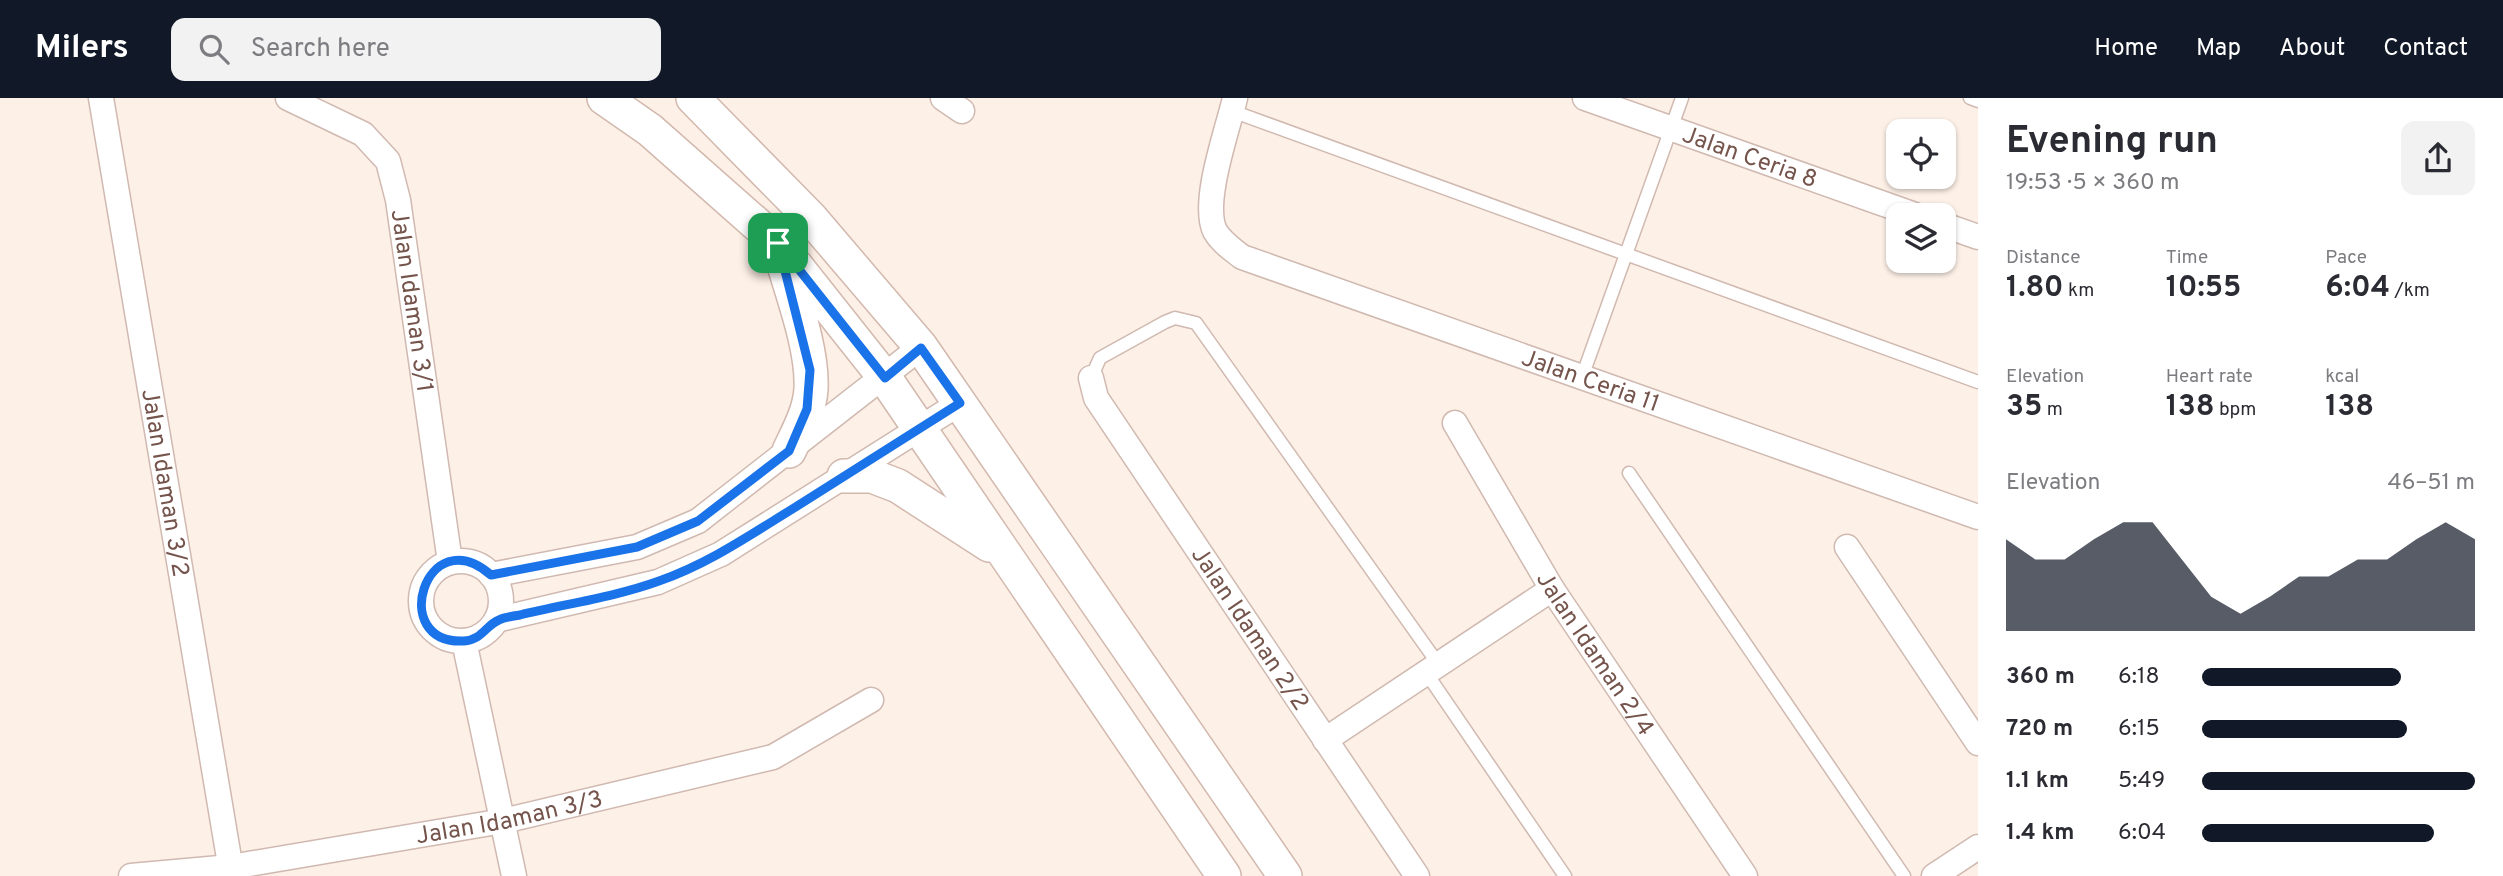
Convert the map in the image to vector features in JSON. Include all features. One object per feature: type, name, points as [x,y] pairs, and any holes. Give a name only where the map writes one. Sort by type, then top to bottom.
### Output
[{"type":"main road","points":[[604,98],[650,130],[778,243],[885,378],[1224,876]]},
{"type":"main road","points":[[693,98],[810,216],[921,348],[1285,876]]},
{"type":"main road","points":[[778,243],[810,370],[807,409],[789,451]]},
{"type":"main road","points":[[844,477],[872,477],[898,486],[1005,556]]},
{"type":"street","name":"Jalan Idaman 3/2","points":[[101,98],[232,872]]},
{"type":"street","name":"Jalan Idaman 3/1","points":[[288,98],[363,134],[388,161],[398,200],[450,562]]},
{"type":"street","name":"Jalan Ceria 8","points":[[1585,98],[1886,205]]},
{"type":"street","name":"Jalan Ceria 11","points":[[1234,104],[1213,192],[1214,229],[1225,244],[1242,257],[1978,517]]},
{"type":"street","points":[[1956,229],[1978,237]]},
{"type":"street","points":[[491,575],[637,547],[698,521],[921,348]]},
{"type":"street","name":"Jalan Idaman 2/2","points":[[1090,378],[1096,398],[1417,876]]},
{"type":"street","points":[[496,620],[659,582],[721,554],[960,403]]},
{"type":"street","name":"Jalan Idaman 2/4","points":[[1455,423],[1552,589],[1745,876]]},
{"type":"street","points":[[1847,547],[1978,743]]},
{"type":"street","points":[[450,562],[473,563],[491,575],[501,597],[496,620],[483,635],[464,641],[439,635],[429,626],[420,602],[428,577],[450,562]]},
{"type":"street","points":[[1325,740],[1552,589]]},
{"type":"street","points":[[464,641],[513,876]]},
{"type":"street","name":"Jalan Idaman 3/3","points":[[131,876],[232,872],[503,821],[773,757],[871,700]]},
{"type":"street","points":[[1934,876],[1978,847]]},
{"type":"lane","points":[[1582,377],[1682,98]]},
{"type":"lane","points":[[1970,98],[1978,101]]},
{"type":"lane","points":[[1234,104],[1626,254],[1978,382]]},
{"type":"lane","points":[[1090,378],[1100,358],[1165,322],[1175,318],[1196,323],[1433,670],[1565,876]]},
{"type":"lane","points":[[1629,473],[1903,876]]},
{"type":"route","points":[[778,243],[885,378],[921,348],[960,403],[721,554],[659,582],[496,620],[483,635],[474,639],[451,640],[439,635],[429,626],[420,602],[428,577],[438,568],[450,562],[461,561],[473,563],[491,575],[637,547],[698,521],[789,451],[807,409],[811,390],[810,370],[778,243]]}]
